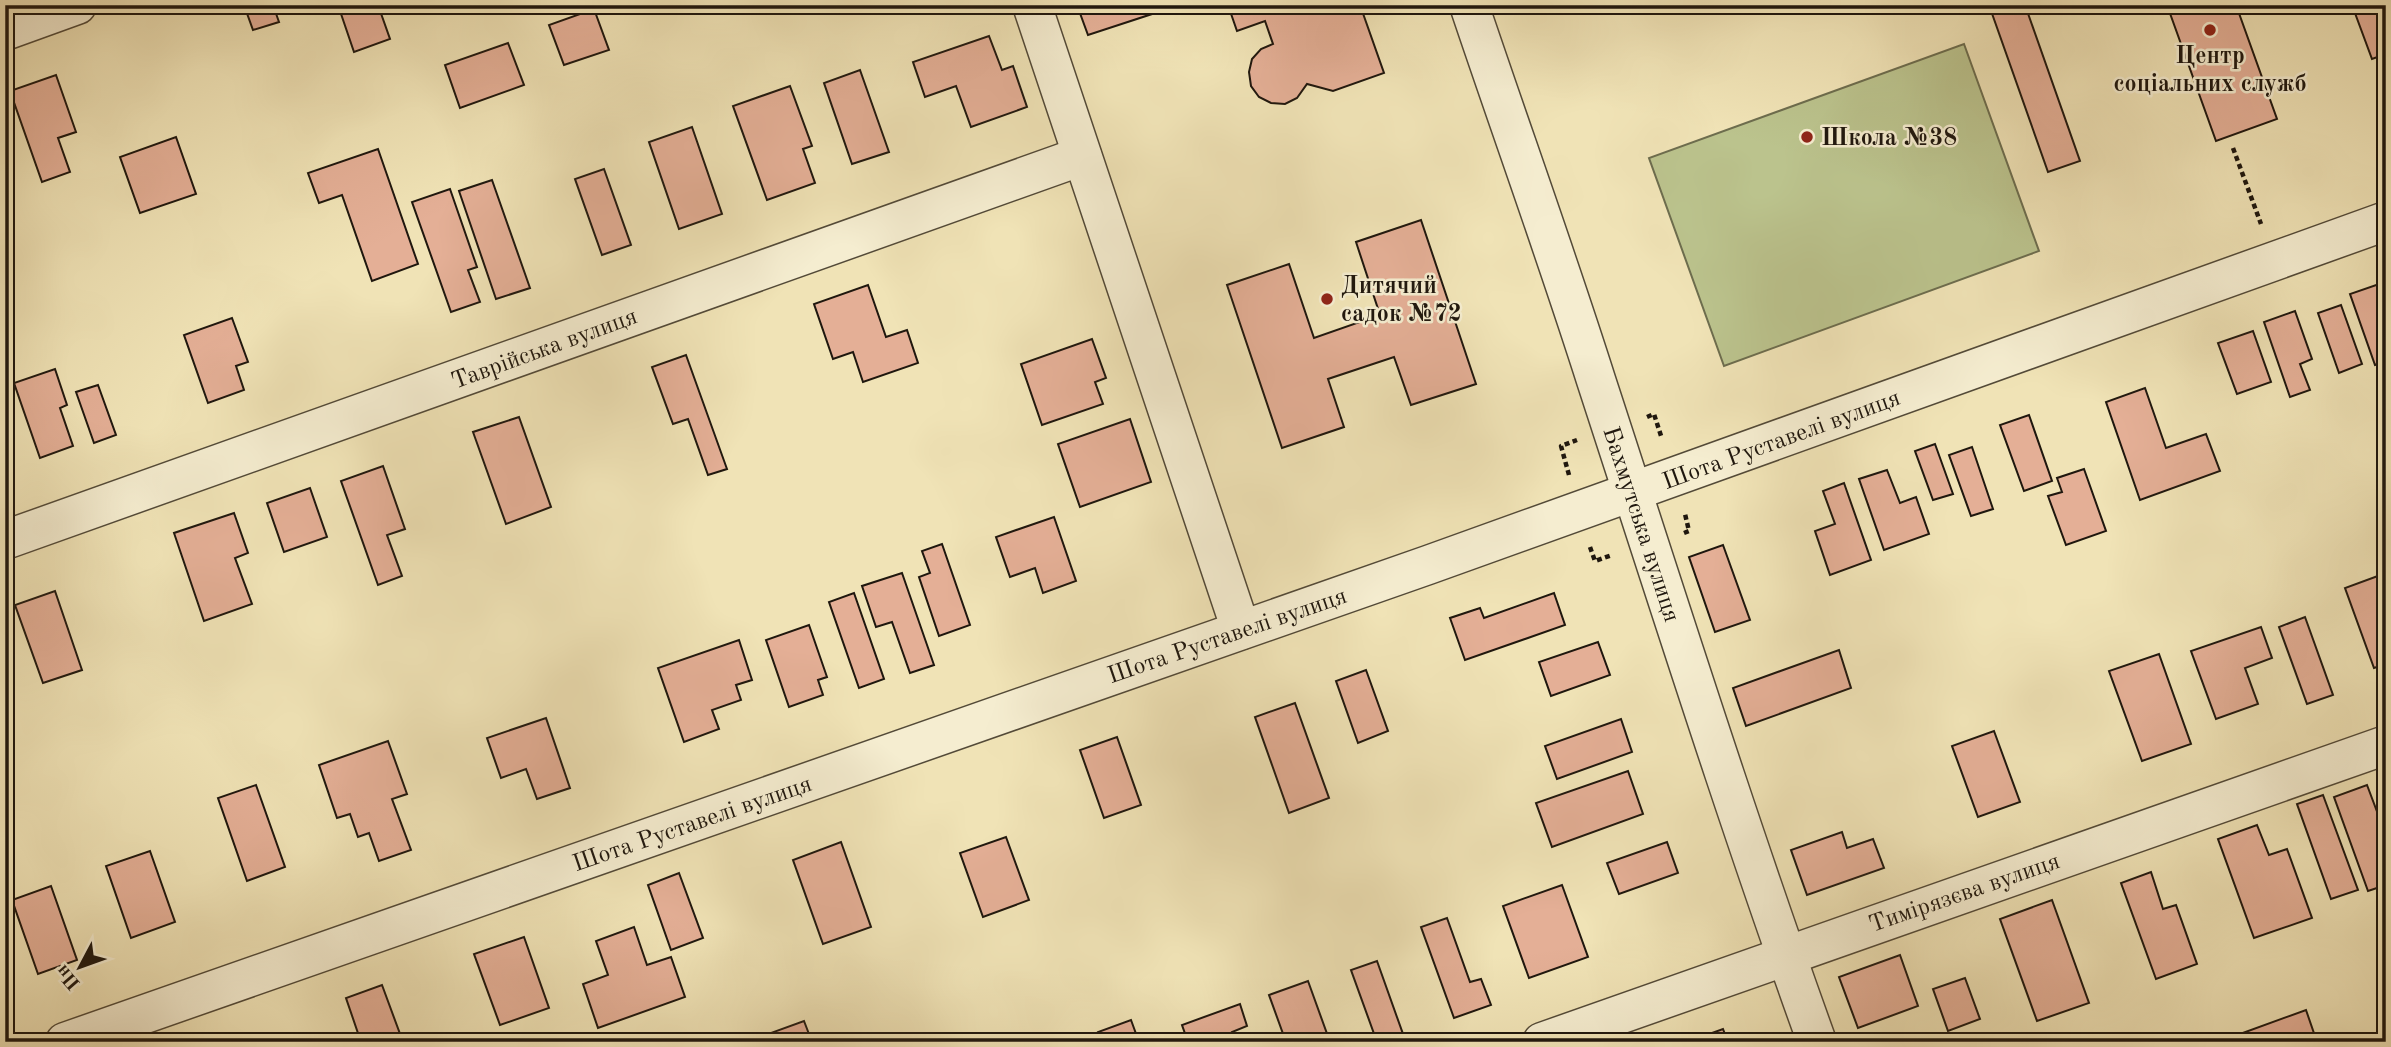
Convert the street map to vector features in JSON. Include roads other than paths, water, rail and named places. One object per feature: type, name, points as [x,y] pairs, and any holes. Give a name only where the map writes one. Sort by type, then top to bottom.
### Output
[{"type":"street","points":[[5,31],[76,5]]},
{"type":"street","points":[[1032,5],[1241,630]]},
{"type":"street","name":"Бахмутська вулиця","points":[[1469,5],[1596,379],[1631,493],[1785,954],[1817,1042]]},
{"type":"street","name":"Таврійська вулиця","points":[[5,540],[1082,156]]},
{"type":"street","name":"Шота Руставелі вулиця","points":[[65,1042],[1631,493],[2386,221]]},
{"type":"street","name":"Тимірязєва вулиця","points":[[1542,1042],[2386,744]]},
{"type":"place","name":"Центр соціальних служб","points":[[2210,30]]},
{"type":"place","name":"Школа №38","points":[[1807,137]]},
{"type":"place","name":"Дитячий садок №72","points":[[1327,299]]}]
